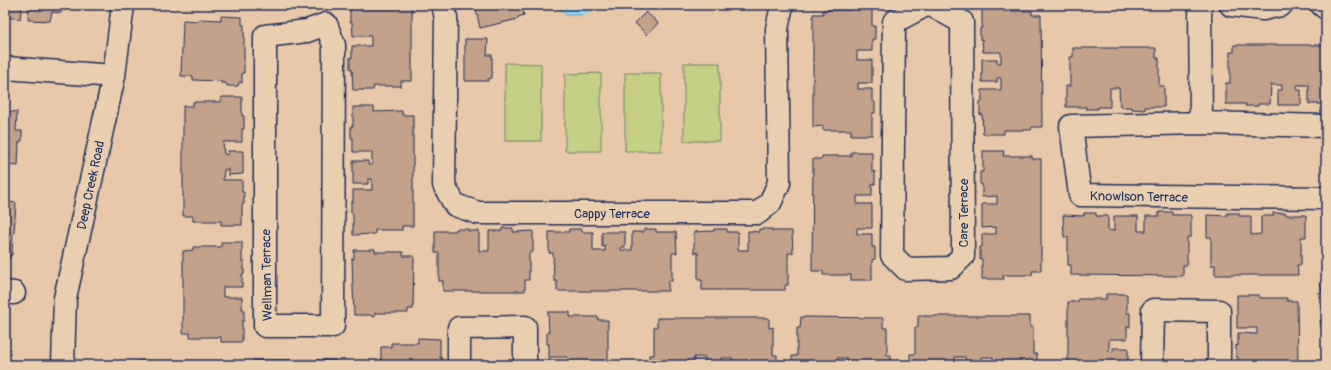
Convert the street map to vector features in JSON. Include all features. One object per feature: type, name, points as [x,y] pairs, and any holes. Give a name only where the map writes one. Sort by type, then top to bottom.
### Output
[{"type":"street","name":"Deep Creek Road","points":[[63,365],[65,298],[114,76],[123,5]]},
{"type":"street","name":"Cappy Terrace","points":[[443,5],[446,18],[444,185],[455,205],[478,213],[758,213],[770,203],[779,183],[776,29],[782,5]]},
{"type":"street","name":"Care Terrace","points":[[926,5],[894,22],[892,255],[906,269],[951,268],[963,256],[962,22],[931,5]]},
{"type":"street","points":[[1200,5],[1201,123]]},
{"type":"street","points":[[1230,5],[1263,9],[1281,5]]},
{"type":"street","points":[[1322,5],[1326,8]]},
{"type":"street","name":"Wellman Terrace","points":[[327,14],[334,45],[333,326],[265,326],[265,36],[307,31],[327,14]]},
{"type":"street","points":[[5,68],[114,76]]},
{"type":"street","name":"Knowlson Terrace","points":[[1326,126],[1201,123],[1071,126],[1080,195],[1326,198]]},
{"type":"street","points":[[1152,365],[1153,310],[1219,311],[1219,365]]},
{"type":"street","points":[[459,365],[459,328],[525,327],[525,365]]},
{"type":"green space","points":[[505,63],[541,64],[541,141],[505,141]]},
{"type":"green space","points":[[684,63],[720,63],[720,141],[684,141]]},
{"type":"green space","points":[[601,73],[601,151],[565,151],[565,74]]},
{"type":"green space","points":[[625,73],[661,73],[661,151],[625,151]]},
{"type":"water","points":[[556,5],[594,5],[583,15],[566,15]]},
{"type":"building","points":[[5,5],[22,5],[20,19],[5,17]]},
{"type":"building","points":[[29,5],[62,5],[61,13],[52,12],[50,21],[28,20]]},
{"type":"building","points":[[352,5],[412,5],[412,81],[401,81],[401,86],[374,86],[373,90],[353,90],[352,69],[350,69],[352,46],[371,46],[371,36],[353,36],[352,22],[350,22],[350,10],[352,10]]},
{"type":"building","points":[[475,5],[523,5],[524,15],[518,17],[518,19],[480,28]]},
{"type":"building","points":[[851,6],[872,6],[872,26],[875,26],[875,39],[872,39],[872,51],[857,51],[857,60],[872,60],[872,83],[858,83],[858,89],[872,89],[872,101],[875,102],[875,113],[872,113],[872,135],[851,135],[851,130],[823,130],[823,126],[813,127],[813,14],[823,14],[823,10],[851,10]]},
{"type":"building","points":[[982,7],[1003,7],[1003,11],[1032,11],[1032,15],[1041,15],[1042,127],[1032,127],[1031,130],[1004,130],[1004,134],[983,134],[982,114],[980,115],[982,90],[1001,90],[1001,78],[997,78],[997,82],[982,82],[982,59],[997,59],[997,63],[1001,63],[1001,52],[983,52],[982,39],[980,40],[980,28],[982,28]]},
{"type":"building","points":[[646,12],[658,23],[647,35],[635,23]]},
{"type":"building","points":[[221,16],[242,17],[242,25],[244,25],[244,73],[242,73],[242,83],[239,82],[238,86],[227,86],[226,83],[221,83],[221,81],[193,80],[193,76],[181,76],[183,20],[221,20]]},
{"type":"building","points":[[465,39],[488,39],[487,55],[492,55],[492,78],[488,79],[488,81],[465,81]]},
{"type":"building","points":[[1234,45],[1326,45],[1326,106],[1322,106],[1321,104],[1309,104],[1309,85],[1297,85],[1297,90],[1301,90],[1301,105],[1278,105],[1278,90],[1282,90],[1282,85],[1271,85],[1270,104],[1245,106],[1246,104],[1226,104],[1226,83],[1230,83],[1230,52],[1234,52]]},
{"type":"building","points":[[1073,48],[1156,48],[1156,58],[1159,58],[1159,86],[1164,86],[1164,107],[1145,107],[1145,110],[1132,109],[1132,107],[1120,107],[1119,88],[1110,88],[1110,107],[1086,109],[1086,107],[1066,107],[1066,86],[1070,86],[1070,57],[1073,57]]},
{"type":"building","points":[[221,97],[242,97],[244,129],[242,129],[242,142],[223,142],[224,154],[228,155],[228,151],[243,151],[243,174],[228,175],[228,169],[224,170],[223,180],[242,180],[244,204],[242,204],[242,225],[221,225],[221,221],[193,221],[193,216],[183,216],[183,106],[193,106],[193,102],[221,102]]},
{"type":"building","points":[[353,107],[374,107],[374,112],[402,111],[402,115],[413,115],[413,226],[402,226],[402,230],[375,230],[375,234],[353,235],[353,213],[351,213],[351,202],[353,202],[353,190],[372,190],[372,179],[368,179],[368,184],[353,184],[353,161],[368,161],[368,165],[372,165],[372,152],[353,152],[351,126],[353,126]]},
{"type":"building","points":[[5,111],[17,112],[16,131],[22,131],[22,141],[19,142],[18,166],[5,165]]},
{"type":"building","points":[[983,151],[1004,151],[1003,156],[1032,156],[1032,159],[1041,159],[1041,271],[1032,271],[1032,275],[1003,275],[1004,279],[982,279],[982,259],[980,259],[980,247],[982,247],[982,234],[996,234],[996,227],[982,228],[982,204],[997,204],[997,196],[982,197],[980,172],[983,172]]},
{"type":"building","points":[[851,152],[872,152],[872,171],[875,172],[875,184],[872,184],[872,196],[857,196],[857,204],[872,204],[872,228],[857,228],[857,234],[872,234],[872,247],[875,247],[875,259],[872,260],[872,280],[851,280],[851,275],[823,275],[823,271],[812,271],[813,159],[822,159],[822,156],[851,156]]},
{"type":"building","points":[[5,202],[16,203],[12,255],[10,255],[10,258],[5,258]]},
{"type":"building","points":[[1159,212],[1172,212],[1172,215],[1191,215],[1191,237],[1187,237],[1187,265],[1183,265],[1183,276],[1071,275],[1071,265],[1068,265],[1068,237],[1064,237],[1063,215],[1084,216],[1084,213],[1096,213],[1096,216],[1108,216],[1108,230],[1114,231],[1114,216],[1138,216],[1138,231],[1146,231],[1146,216],[1159,216]]},
{"type":"building","points":[[1227,213],[1239,213],[1239,216],[1251,216],[1251,235],[1261,234],[1261,216],[1273,216],[1273,213],[1286,213],[1286,215],[1306,215],[1306,237],[1301,237],[1301,265],[1297,265],[1298,275],[1215,275],[1215,265],[1211,265],[1211,237],[1207,237],[1207,215],[1227,216]]},
{"type":"building","points":[[502,228],[513,228],[513,232],[533,231],[533,252],[529,253],[529,280],[525,280],[525,291],[443,291],[443,281],[439,281],[439,253],[435,253],[435,231],[456,231],[456,229],[468,229],[468,231],[479,231],[479,251],[489,251],[489,231],[502,231]]},
{"type":"building","points":[[569,229],[582,229],[582,232],[593,232],[593,251],[605,251],[605,246],[602,247],[602,232],[625,232],[625,247],[621,247],[621,250],[632,250],[632,232],[644,232],[644,229],[656,229],[656,232],[676,232],[677,253],[672,253],[672,281],[668,281],[668,291],[557,291],[557,281],[554,281],[553,253],[549,253],[549,232],[569,232]]},
{"type":"building","points":[[714,229],[727,229],[727,232],[738,232],[738,250],[748,250],[748,231],[759,232],[759,229],[772,229],[772,231],[792,231],[793,253],[788,253],[788,285],[785,285],[785,290],[702,290],[702,280],[698,280],[698,253],[694,252],[694,232],[714,231]]},
{"type":"building","points":[[221,242],[242,242],[242,262],[244,261],[244,274],[242,274],[242,287],[223,287],[223,297],[242,297],[244,321],[242,321],[242,342],[221,342],[221,337],[190,337],[190,333],[183,333],[183,251],[193,250],[193,247],[221,247]]},
{"type":"building","points":[[375,249],[375,252],[403,252],[403,256],[414,256],[413,309],[408,309],[408,313],[375,313],[375,317],[370,315],[354,315],[352,258],[354,259],[354,250]]},
{"type":"building","points":[[1326,280],[1325,341],[1320,321],[1325,320],[1318,293],[1322,292],[1320,282]]},
{"type":"building","points":[[1106,294],[1127,294],[1127,313],[1130,313],[1130,327],[1127,326],[1127,339],[1109,339],[1109,351],[1113,352],[1113,348],[1128,348],[1128,365],[1068,365],[1068,302],[1078,302],[1078,299],[1106,299]]},
{"type":"building","points":[[1237,295],[1259,295],[1259,298],[1287,298],[1287,301],[1297,301],[1298,365],[1238,365],[1236,345],[1238,346],[1238,333],[1257,334],[1257,328],[1237,328]]},
{"type":"building","points":[[548,312],[570,312],[570,317],[598,317],[598,320],[608,320],[608,365],[568,365],[568,357],[549,357],[549,344],[547,344],[547,332],[549,332]]},
{"type":"building","points":[[918,316],[1030,316],[1030,327],[1033,327],[1033,354],[1037,354],[1037,365],[993,365],[993,357],[981,357],[981,362],[984,362],[984,365],[962,365],[962,362],[966,362],[965,357],[955,357],[955,365],[910,365],[910,354],[915,354],[915,327],[918,327]]},
{"type":"building","points":[[801,317],[883,318],[883,328],[887,328],[887,355],[891,355],[891,365],[847,365],[847,358],[837,358],[837,365],[792,365],[792,356],[797,356],[797,328],[800,328]]},
{"type":"building","points":[[657,318],[769,318],[769,328],[773,327],[773,355],[777,355],[777,365],[732,365],[732,358],[721,358],[721,363],[725,363],[725,365],[702,365],[701,363],[705,363],[705,357],[694,357],[694,365],[649,365],[649,355],[654,355],[654,327],[657,327]]},
{"type":"building","points":[[418,338],[440,339],[440,358],[442,358],[442,365],[381,365],[381,347],[391,347],[391,343],[418,343]]},
{"type":"building","points":[[253,360],[335,360],[335,365],[253,365]]},
{"type":"building","points":[[136,361],[219,361],[219,365],[136,365]]}]
